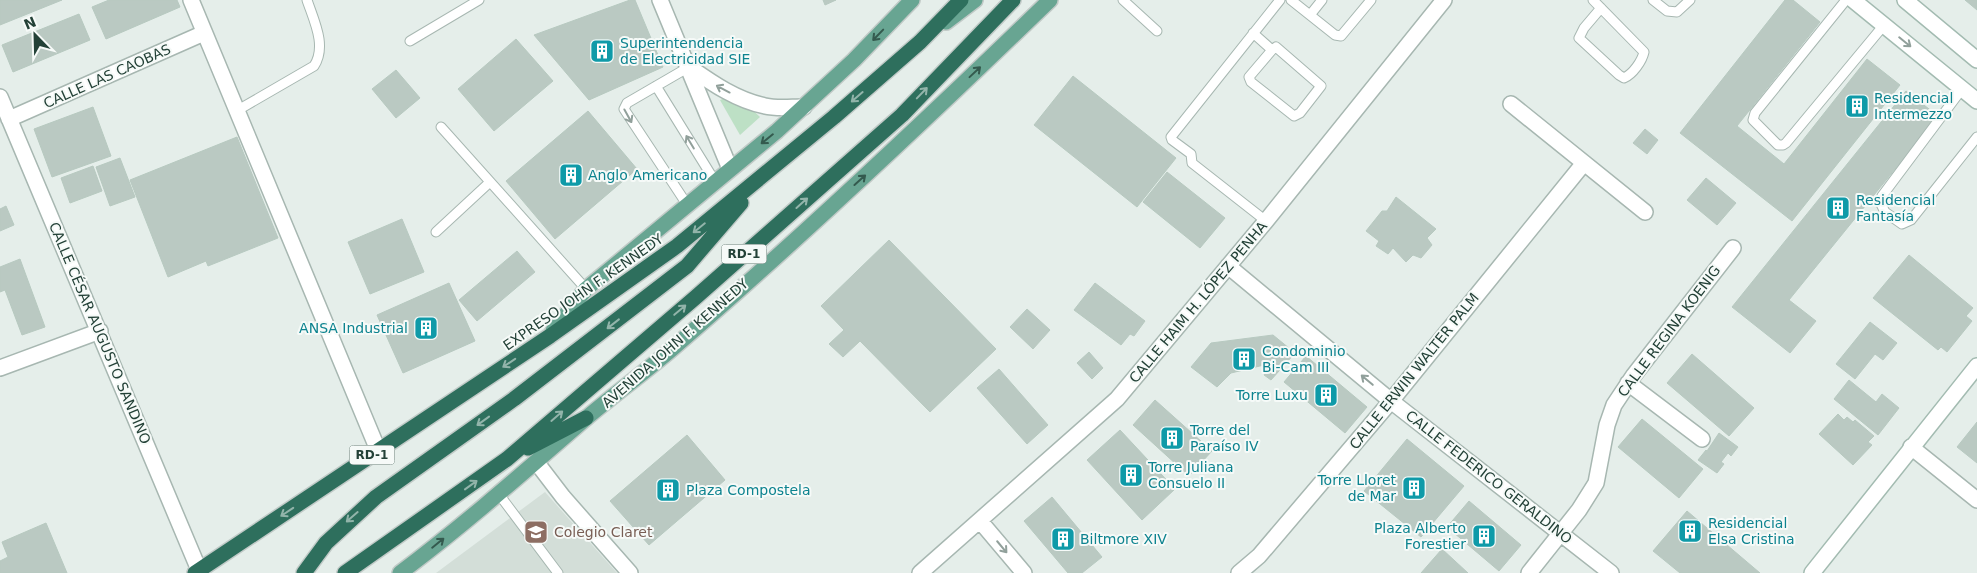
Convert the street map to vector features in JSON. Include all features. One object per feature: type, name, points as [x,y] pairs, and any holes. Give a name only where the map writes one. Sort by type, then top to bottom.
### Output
[{"type":"highway","name":"EXPRESO JOHN F. KENNEDY","points":[[197,572],[550,336],[677,246],[764,175],[920,42],[961,0]]},
{"type":"highway","name":"RD-1","points":[[345,573],[507,459],[696,297],[902,115],[1012,0]]},
{"type":"highway","points":[[304,573],[326,542],[376,497],[514,400],[687,266],[764,175]]},
{"type":"highway","points":[[507,459],[586,418]]},
{"type":"main road","name":"RD-1","points":[[550,336],[586,289],[777,131],[854,60],[912,0]]},
{"type":"main road","points":[[920,42],[975,0]]},
{"type":"main road","name":"AVENIDA JOHN F. KENNEDY","points":[[400,573],[437,545],[536,463],[586,418],[673,348],[877,165],[1050,0]]},
{"type":"street","points":[[191,0],[378,450]]},
{"type":"street","points":[[660,0],[730,169]]},
{"type":"street","name":"CALLE HAIM H. LÓPEZ PENHA","points":[[920,573],[1116,399],[1266,221],[1444,0]]},
{"type":"street","points":[[1854,0],[1977,101]]},
{"type":"street","points":[[1905,0],[1977,60]]},
{"type":"street","name":"CALLE LAS CAOBAS","points":[[9,119],[204,33]]},
{"type":"street","points":[[689,67],[720,88],[744,99],[765,106],[804,107]]},
{"type":"street","name":"CALLE CÉSAR AUGUSTO SANDINO","points":[[0,97],[100,331],[197,572]]},
{"type":"street","points":[[1511,104],[1645,212]]},
{"type":"street","name":"CALLE ERWIN WALTER PALM","points":[[1239,573],[1259,556],[1391,400],[1584,163]]},
{"type":"street","name":"CALLE REGINA KOENIG","points":[[1528,573],[1579,510],[1596,483],[1607,425],[1614,405],[1628,383],[1733,248]]},
{"type":"street","name":"CALLE FEDERICO GERALDINO","points":[[1228,266],[1391,400],[1611,573]]},
{"type":"street","points":[[0,368],[100,331]]},
{"type":"street","points":[[1812,573],[1977,366]]},
{"type":"street","points":[[1628,383],[1702,439]]},
{"type":"street","points":[[1911,447],[1977,500]]},
{"type":"street","points":[[536,463],[563,497],[630,573]]},
{"type":"street","points":[[980,521],[1024,573]]},
{"type":"lane","points":[[238,110],[314,66],[319,58],[317,29],[307,0]]},
{"type":"lane","points":[[410,41],[479,0]]},
{"type":"lane","points":[[1123,0],[1157,31]]},
{"type":"lane","points":[[1266,221],[1192,163],[1191,154],[1172,140],[1171,137],[1280,0]]},
{"type":"lane","points":[[1292,0],[1335,35],[1341,36],[1371,0]]},
{"type":"lane","points":[[1310,15],[1322,0]]},
{"type":"lane","points":[[1593,0],[1601,8],[1644,52],[1643,58],[1629,76],[1624,78],[1579,38],[1584,28],[1601,8]]},
{"type":"lane","points":[[1653,0],[1667,11],[1677,12],[1690,0]]},
{"type":"lane","points":[[1846,0],[1755,112],[1754,120],[1778,145],[1786,143],[1884,25]]},
{"type":"lane","points":[[1253,33],[1272,50]]},
{"type":"lane","points":[[1276,47],[1321,86],[1300,113],[1294,116],[1251,82],[1249,77],[1272,50],[1276,47]]},
{"type":"lane","points":[[688,206],[624,110],[627,103],[689,67]]},
{"type":"lane","points":[[656,86],[716,183]]},
{"type":"lane","points":[[1962,89],[1882,196],[1880,202],[1885,212],[1902,224],[1911,220],[1977,137]]},
{"type":"lane","points":[[441,127],[586,289]]},
{"type":"lane","points":[[436,232],[490,182]]},
{"type":"lane","points":[[498,494],[558,573]]},
{"type":"shaded area","name":"Colegio Claret","points":[[545,492],[617,573],[436,573]]},
{"type":"green space","points":[[727,97],[744,102],[760,117],[740,135],[720,100]]},
{"type":"building","points":[[0,0],[62,0],[0,25]]},
{"type":"building","points":[[109,0],[177,0],[180,7],[106,39],[92,7]]},
{"type":"building","name":"Superintendencia de Electricidad SIE","points":[[630,0],[635,0],[663,67],[589,100],[534,35]]},
{"type":"building","points":[[823,0],[836,0],[825,5]]},
{"type":"building","name":"Residencial Intermezzo","points":[[1785,0],[1793,0],[1820,22],[1737,126],[1784,164],[1867,59],[1900,85],[1792,221],[1680,133]]},
{"type":"building","points":[[1965,0],[1977,0],[1977,10]]},
{"type":"building","points":[[79,14],[90,40],[13,72],[2,45]]},
{"type":"building","points":[[516,39],[553,81],[494,131],[458,89]]},
{"type":"building","points":[[396,70],[420,98],[396,118],[372,89]]},
{"type":"building","points":[[1073,76],[1176,158],[1137,207],[1034,125]]},
{"type":"building","name":"Residencial Fantasía","points":[[1906,91],[1938,116],[1789,300],[1816,321],[1790,353],[1732,307]]},
{"type":"building","points":[[93,107],[111,156],[52,177],[34,129]]},
{"type":"building","name":"Anglo Americano","points":[[588,111],[637,169],[555,239],[506,181]]},
{"type":"building","points":[[1645,129],[1658,140],[1647,154],[1633,143]]},
{"type":"building","points":[[237,137],[278,238],[208,266],[206,261],[168,277],[130,180]]},
{"type":"building","points":[[120,158],[135,197],[110,206],[96,167]]},
{"type":"building","points":[[93,166],[102,191],[70,203],[61,178]]},
{"type":"building","points":[[1167,172],[1225,218],[1200,248],[1143,202]]},
{"type":"building","points":[[1706,178],[1736,203],[1717,225],[1687,200]]},
{"type":"building","points":[[1396,197],[1436,229],[1427,238],[1432,245],[1421,258],[1413,255],[1406,262],[1393,248],[1388,254],[1376,246],[1379,241],[1366,231],[1382,211],[1387,211]]},
{"type":"building","points":[[6,206],[14,225],[0,231],[0,209]]},
{"type":"building","points":[[402,219],[424,272],[370,294],[348,242]]},
{"type":"building","points":[[889,240],[996,349],[930,412],[860,341],[843,357],[829,344],[844,330],[821,306]]},
{"type":"building","points":[[517,251],[535,272],[477,321],[459,300]]},
{"type":"building","points":[[1909,255],[1973,308],[1966,316],[1972,321],[1947,352],[1941,347],[1938,350],[1873,298]]},
{"type":"building","points":[[20,259],[45,327],[22,335],[5,290],[0,292],[0,267]]},
{"type":"building","name":"ANSA Industrial","points":[[449,283],[475,341],[403,373],[377,315]]},
{"type":"building","points":[[1095,283],[1145,321],[1134,336],[1130,334],[1121,345],[1074,310]]},
{"type":"building","points":[[1027,309],[1050,330],[1033,349],[1010,327]]},
{"type":"building","points":[[1870,322],[1897,343],[1883,360],[1875,354],[1855,379],[1836,364]]},
{"type":"building","name":"Condominio Bi-Cam III","points":[[1273,335],[1295,353],[1271,380],[1264,375],[1269,368],[1264,365],[1231,373],[1217,387],[1191,367],[1211,343]]},
{"type":"building","points":[[1089,352],[1103,368],[1092,379],[1077,363]]},
{"type":"building","points":[[1692,354],[1754,408],[1729,436],[1667,383]]},
{"type":"building","name":"Torre Luxu","points":[[1306,356],[1367,407],[1345,433],[1284,382]]},
{"type":"building","points":[[999,369],[1048,425],[1027,444],[977,388]]},
{"type":"building","points":[[1849,380],[1876,402],[1882,394],[1899,408],[1878,435],[1834,399]]},
{"type":"building","name":"Torre del Paraíso IV","points":[[1155,400],[1212,451],[1189,476],[1133,425]]},
{"type":"building","points":[[1838,414],[1844,420],[1847,417],[1853,422],[1855,420],[1874,436],[1868,442],[1872,445],[1853,465],[1819,434]]},
{"type":"building","points":[[1642,419],[1703,469],[1679,498],[1618,447]]},
{"type":"building","points":[[1977,422],[1977,463],[1957,447]]},
{"type":"building","name":"Torre Juliana Consuelo II","points":[[1120,430],[1175,489],[1142,520],[1087,460]]},
{"type":"building","points":[[1719,433],[1738,447],[1731,456],[1728,453],[1721,462],[1724,464],[1717,473],[1698,460],[1707,451]]},
{"type":"building","name":"Plaza Compostela","points":[[687,435],[725,480],[649,545],[610,501]]},
{"type":"building","name":"Torre Lloret de Mar","points":[[1407,439],[1464,486],[1421,537],[1364,491]]},
{"type":"building","name":"Biltmore XIV","points":[[1052,497],[1102,557],[1082,573],[1068,573],[1024,521]]},
{"type":"building","name":"Plaza Alberto Forestier","points":[[1469,501],[1521,545],[1499,571],[1447,527]]},
{"type":"building","name":"Residencial Elsa Cristina","points":[[1687,511],[1760,573],[1680,573],[1653,551]]},
{"type":"building","points":[[46,523],[67,573],[0,573],[0,561],[8,557],[2,542]]},
{"type":"building","points":[[1442,549],[1468,573],[1421,573]]},
{"type":"place","name":"Superintendencia de Electricidad SIE","points":[[602,51]]},
{"type":"place","name":"Residencial Intermezzo","points":[[1857,106]]},
{"type":"place","name":"Anglo Americano","points":[[571,175]]},
{"type":"place","name":"Residencial Fantasía","points":[[1838,208]]},
{"type":"place","name":"ANSA Industrial","points":[[426,328]]},
{"type":"place","name":"Condominio Bi-Cam III","points":[[1244,359]]},
{"type":"place","name":"Torre Luxu","points":[[1326,395]]},
{"type":"place","name":"Torre del Paraíso IV","points":[[1172,438]]},
{"type":"place","name":"Torre Juliana Consuelo II","points":[[1131,475]]},
{"type":"place","name":"Torre Lloret de Mar","points":[[1414,488]]},
{"type":"place","name":"Plaza Compostela","points":[[668,490]]},
{"type":"place","name":"Residencial Elsa Cristina","points":[[1690,531]]},
{"type":"place","name":"Colegio Claret","points":[[536,532]]},
{"type":"place","name":"Plaza Alberto Forestier","points":[[1484,536]]},
{"type":"place","name":"Biltmore XIV","points":[[1063,539]]}]
